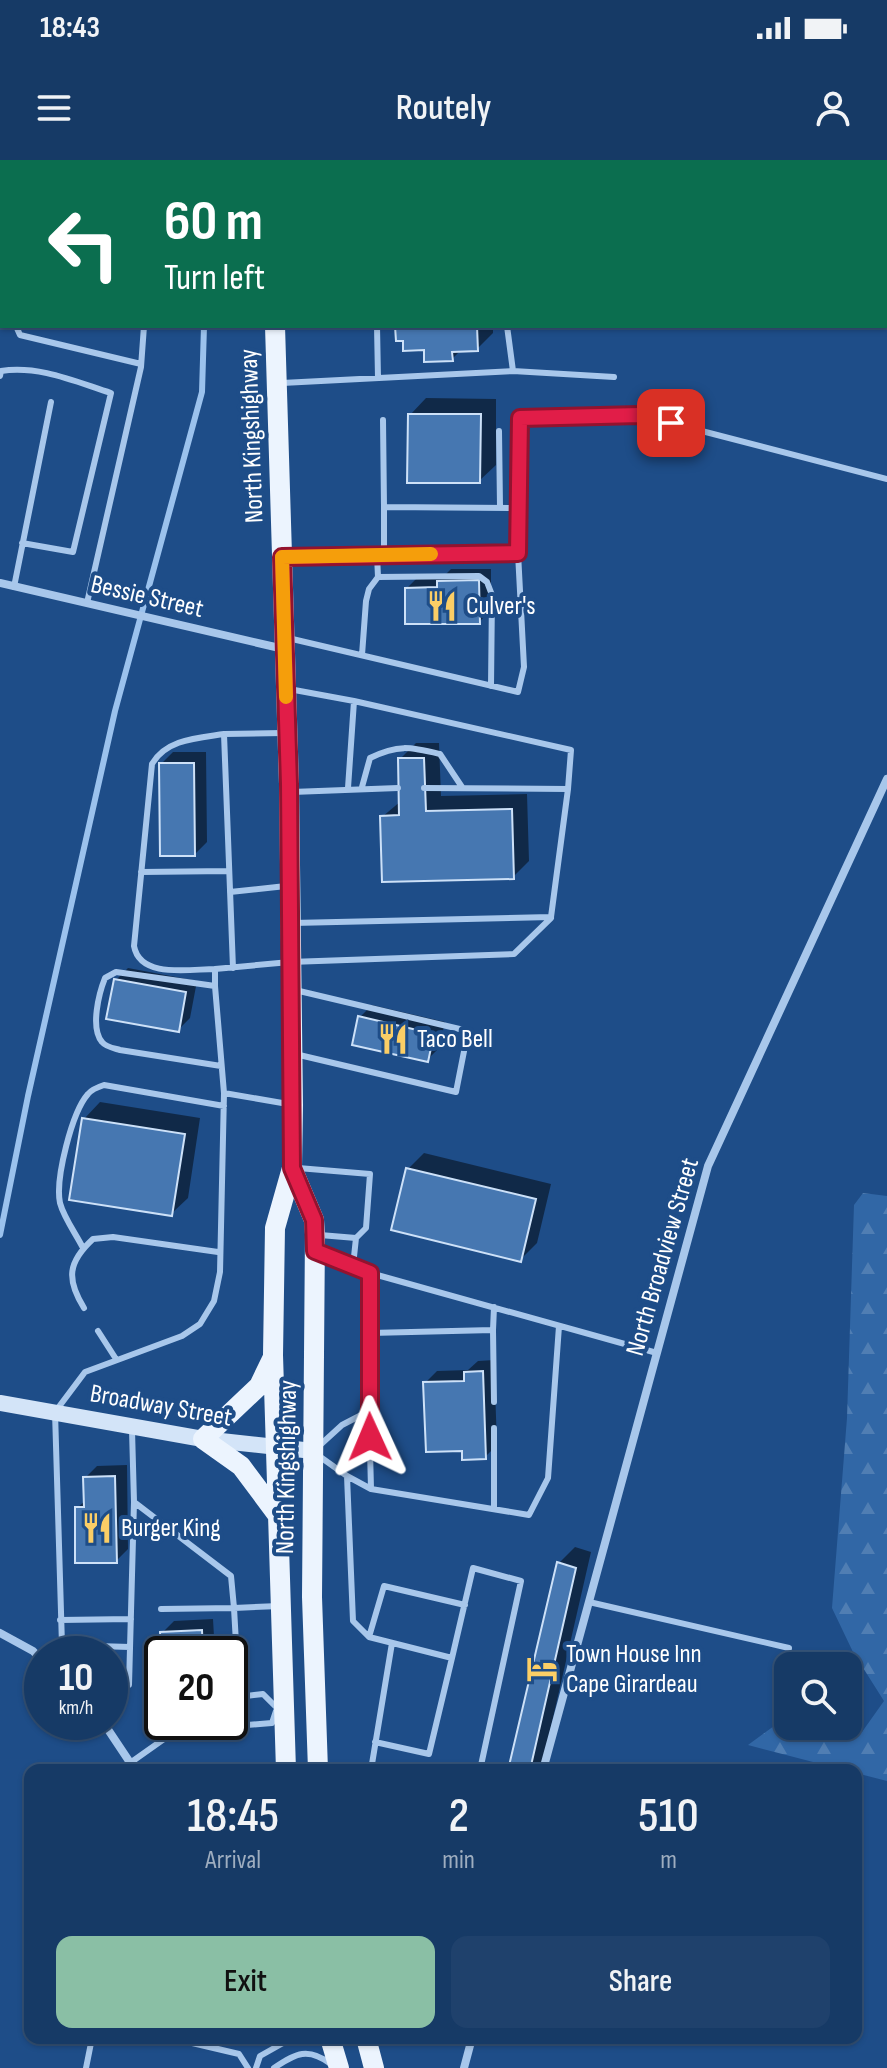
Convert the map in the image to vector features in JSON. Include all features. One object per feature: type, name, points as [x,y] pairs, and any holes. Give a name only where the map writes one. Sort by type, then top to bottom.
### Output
[{"type":"main road","name":"North Kingshighway","points":[[275,328],[293,1105],[292,1168],[275,1228],[273,1355],[286,1764]]},
{"type":"main road","name":"North Kingshighway","points":[[292,1168],[314,1220],[315,1242],[312,1612],[318,1764]]},
{"type":"main road","points":[[273,1355],[259,1386],[203,1439],[241,1466],[279,1517]]},
{"type":"main road","name":"Broadway Street","points":[[0,1403],[203,1439],[313,1451]]},
{"type":"main road","points":[[332,2044],[338,2068]]},
{"type":"main road","points":[[368,2044],[374,2068]]},
{"type":"street","name":"Bessie Street","points":[[0,583],[169,623],[284,643]]},
{"type":"street","name":"North Broadview Street","points":[[545,1764],[708,1166],[887,779]]},
{"type":"street","points":[[0,1633],[24,1646]]},
{"type":"street","points":[[115,1740],[131,1764]]},
{"type":"street","points":[[464,2068],[470,2044]]},
{"type":"lane","points":[[17,328],[20,335],[141,364]]},
{"type":"lane","points":[[87,603],[141,364],[144,328]]},
{"type":"lane","points":[[377,328],[378,378]]},
{"type":"lane","points":[[507,328],[513,371]]},
{"type":"lane","points":[[0,376],[1,371],[19,368],[55,375],[111,393],[73,552],[22,543]]},
{"type":"lane","points":[[277,384],[513,371],[614,377]]},
{"type":"lane","points":[[14,587],[51,402]]},
{"type":"lane","points":[[284,643],[362,655],[518,692],[524,667],[518,553],[520,418],[640,415],[887,479]]},
{"type":"lane","points":[[362,655],[366,601],[369,589],[378,577],[380,555],[384,507],[383,420]]},
{"type":"lane","points":[[499,431],[500,507]]},
{"type":"lane","points":[[384,507],[519,508]]},
{"type":"lane","points":[[282,557],[518,553]]},
{"type":"lane","points":[[378,577],[479,576],[487,582],[492,595],[491,686]]},
{"type":"lane","points":[[285,688],[571,750],[551,917],[514,954],[290,962],[215,969],[155,968],[146,965],[136,954],[149,779],[157,755],[174,744],[224,734],[286,732]]},
{"type":"lane","points":[[348,788],[354,701]]},
{"type":"lane","points":[[224,734],[233,968]]},
{"type":"lane","points":[[362,787],[370,758],[389,748],[411,747],[440,754],[462,787]]},
{"type":"lane","points":[[288,792],[398,788]]},
{"type":"lane","points":[[424,788],[568,789]]},
{"type":"lane","points":[[141,872],[229,871]]},
{"type":"lane","points":[[230,892],[289,885]]},
{"type":"lane","points":[[289,923],[551,917]]},
{"type":"lane","points":[[61,1636],[55,1412],[85,1372],[182,1336],[200,1324],[209,1312],[218,1289],[224,1093],[215,969]]},
{"type":"lane","points":[[215,986],[116,972],[103,983],[96,1022],[100,1040],[105,1046],[221,1066]]},
{"type":"lane","points":[[291,989],[468,1031],[456,1092],[292,1053]]},
{"type":"lane","points":[[83,1248],[62,1209],[59,1189],[63,1155],[88,1093],[104,1085],[224,1106]]},
{"type":"lane","points":[[224,1093],[293,1105]]},
{"type":"lane","points":[[292,1168],[370,1174],[366,1228],[356,1238],[353,1266]]},
{"type":"lane","points":[[84,1308],[74,1292],[71,1278],[77,1255],[93,1239],[113,1237],[218,1252]]},
{"type":"lane","points":[[315,1242],[356,1238]]},
{"type":"lane","points":[[315,1242],[370,1273],[657,1353]]},
{"type":"lane","points":[[370,1273],[371,1489]]},
{"type":"lane","points":[[494,1307],[494,1402]]},
{"type":"lane","points":[[369,1411],[342,1425],[313,1451],[371,1489],[529,1515],[548,1478],[559,1326]]},
{"type":"lane","points":[[370,1333],[493,1330]]},
{"type":"lane","points":[[98,1331],[116,1359]]},
{"type":"lane","points":[[128,1686],[134,1502],[131,1425]]},
{"type":"lane","points":[[494,1428],[494,1509]]},
{"type":"lane","points":[[347,1476],[353,1621],[369,1637],[452,1658]]},
{"type":"lane","points":[[134,1502],[231,1576],[236,1636]]},
{"type":"lane","points":[[375,1742],[429,1754],[473,1568],[521,1581],[481,1764]]},
{"type":"lane","points":[[369,1637],[384,1586],[465,1605]]},
{"type":"lane","points":[[589,1602],[789,1648],[788,1652]]},
{"type":"lane","points":[[161,1609],[282,1605]]},
{"type":"lane","points":[[60,1620],[131,1619]]},
{"type":"lane","points":[[372,1764],[392,1643]]},
{"type":"lane","points":[[248,1695],[263,1694],[282,1707],[272,1723],[248,1725]]},
{"type":"lane","points":[[135,1764],[165,1740]]},
{"type":"lane","points":[[86,2068],[91,2044]]},
{"type":"lane","points":[[196,2044],[239,2054],[248,2068]]},
{"type":"lane","points":[[256,2068],[260,2056],[281,2044]]},
{"type":"lane","points":[[274,2068],[296,2054],[318,2054],[338,2068]]},
{"type":"green space","points":[[863,1193],[887,1196],[887,1781],[862,1775],[862,1764],[821,1764],[748,1745],[774,1726],[774,1740],[862,1740],[862,1732],[884,1701],[862,1666],[862,1652],[853,1652],[832,1608],[847,1418],[854,1205]]},
{"type":"building","points":[[395,328],[477,328],[478,351],[452,352],[453,361],[424,362],[424,350],[403,351],[403,341],[396,341]]},
{"type":"building","points":[[408,414],[481,414],[480,483],[407,483]]},
{"type":"building","name":"Culver's","points":[[479,580],[480,624],[405,624],[405,588],[437,587],[437,581]]},
{"type":"building","points":[[398,758],[424,758],[426,811],[512,809],[514,879],[382,882],[380,816],[399,815]]},
{"type":"building","points":[[159,763],[194,763],[195,856],[160,856]]},
{"type":"building","points":[[114,979],[186,992],[179,1032],[106,1019]]},
{"type":"building","name":"Taco Bell","points":[[358,1016],[434,1034],[428,1062],[352,1045]]},
{"type":"building","points":[[82,1118],[185,1134],[172,1216],[69,1200]]},
{"type":"building","points":[[406,1168],[536,1199],[521,1262],[391,1230]]},
{"type":"building","points":[[483,1371],[486,1459],[462,1460],[462,1451],[426,1452],[423,1382],[464,1381],[464,1372]]},
{"type":"building","points":[[115,1476],[117,1563],[75,1563],[75,1507],[84,1507],[83,1477]]},
{"type":"building","name":"Town House Inn Cape Girardeau","points":[[557,1562],[576,1568],[531,1764],[509,1764]]},
{"type":"building","points":[[202,1630],[202,1636],[160,1636],[160,1632]]},
{"type":"waterway","points":[[0,1235],[28,1096],[115,711],[202,392],[204,328]]},
{"type":"slow traffic","points":[[286,697],[282,557],[431,554]]},
{"type":"place","name":"Culver's","points":[[442,606]]},
{"type":"place","name":"Taco Bell","points":[[393,1039]]},
{"type":"place","name":"Burger King","points":[[97,1528]]},
{"type":"place","name":"Town House Inn Cape Girardeau","points":[[542,1669]]},
{"type":"route","points":[[370,1437],[370,1273],[315,1251],[314,1220],[292,1168],[289,784],[282,557],[518,553],[520,418],[640,415],[671,423]]}]
